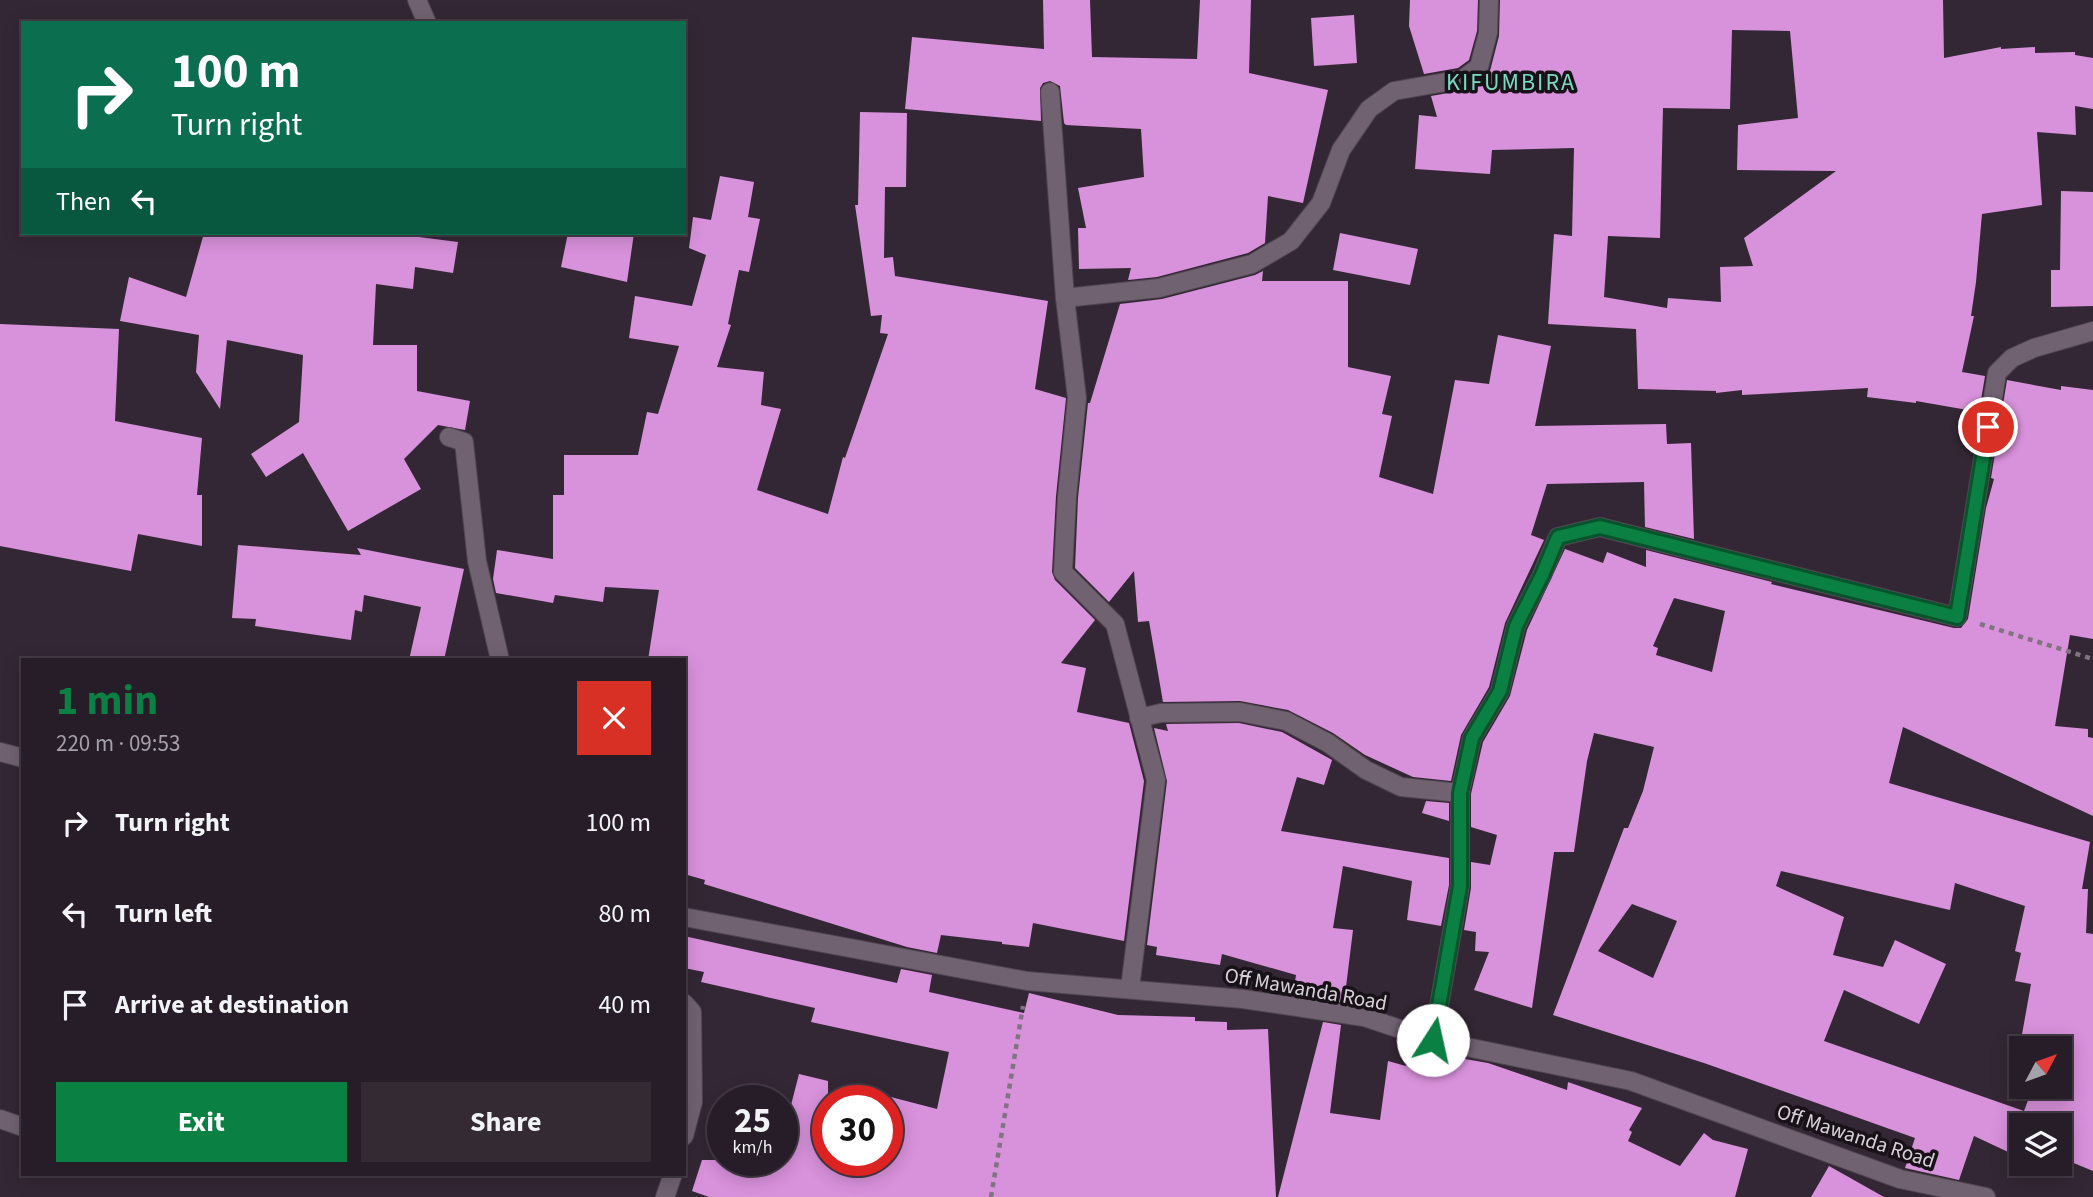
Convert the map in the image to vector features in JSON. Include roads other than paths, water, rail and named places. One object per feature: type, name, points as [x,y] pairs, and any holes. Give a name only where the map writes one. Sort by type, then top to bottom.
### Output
[{"type":"street","points":[[417,0],[426,21]]},
{"type":"street","points":[[1065,298],[1159,288],[1252,264],[1291,241],[1321,203],[1341,150],[1369,109],[1394,91],[1463,79],[1479,67],[1488,33],[1489,0]]},
{"type":"street","points":[[1050,92],[1065,298],[1077,398],[1063,572],[1115,624],[1156,780],[1130,988]]},
{"type":"street","points":[[1433,1040],[1460,886],[1460,793],[1472,738],[1500,691],[1516,626],[1558,537],[1600,527],[1957,617],[1997,373],[2012,358],[2034,348],[2093,331]]},
{"type":"street","points":[[449,437],[464,442],[477,561],[500,658]]},
{"type":"street","points":[[1139,718],[1161,713],[1240,712],[1286,721],[1328,743],[1366,770],[1402,787],[1460,793]]},
{"type":"street","points":[[0,752],[21,757]]},
{"type":"street","name":"Off Mawanda Road","points":[[686,917],[1027,981],[1243,999],[1364,1017],[1433,1040],[1631,1081],[1900,1179],[1986,1197]]},
{"type":"street","points":[[686,1005],[692,1012],[686,1122]]},
{"type":"street","points":[[0,1119],[21,1125]]},
{"type":"street","points":[[665,1197],[672,1176]]},
{"type":"district","name":"KIFUMBIRA","points":[[1511,82]]}]
